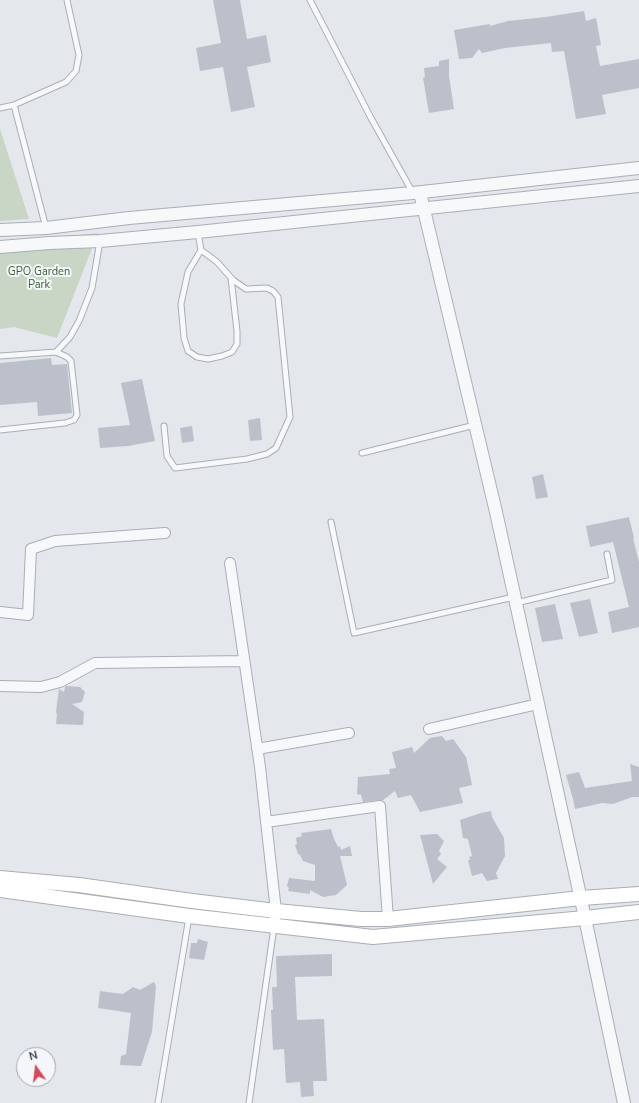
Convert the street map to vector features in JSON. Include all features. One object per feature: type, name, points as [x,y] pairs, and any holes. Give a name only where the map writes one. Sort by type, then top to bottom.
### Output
[{"type":"main road","points":[[0,878],[79,885],[192,901],[361,919],[388,919],[581,898],[639,894]]},
{"type":"main road","points":[[0,890],[189,916],[373,936],[639,912]]},
{"type":"street","points":[[0,230],[46,228],[128,218],[416,193],[639,168]]},
{"type":"street","points":[[0,247],[100,241],[198,232],[639,186]]},
{"type":"street","points":[[416,193],[423,208],[496,512],[581,898],[624,1103]]},
{"type":"street","points":[[0,612],[28,615],[31,549],[55,541],[165,533]]},
{"type":"street","points":[[230,563],[266,822],[276,911],[274,926]]},
{"type":"street","points":[[0,686],[41,687],[60,682],[95,663],[244,661]]},
{"type":"street","points":[[429,729],[538,704]]},
{"type":"street","points":[[257,749],[349,733]]},
{"type":"street","points":[[266,822],[380,806],[388,919]]},
{"type":"lane","points":[[0,108],[14,105],[66,82],[76,70],[79,55],[67,0]]},
{"type":"lane","points":[[310,0],[371,118],[416,193]]},
{"type":"lane","points":[[14,105],[46,228]]},
{"type":"lane","points":[[198,232],[201,250],[188,272],[181,304],[184,338],[188,351],[198,357],[208,359],[222,356],[232,352],[237,344],[231,278]]},
{"type":"lane","points":[[56,352],[70,337],[79,321],[92,288],[100,241]]},
{"type":"lane","points":[[164,426],[167,456],[175,468],[247,459],[267,454],[276,448],[290,418],[278,296],[267,288],[246,289],[231,278],[218,262],[201,250]]},
{"type":"lane","points":[[0,356],[56,352],[67,357],[71,361],[77,415],[74,420],[65,423],[0,430]]},
{"type":"lane","points":[[362,453],[475,425]]},
{"type":"lane","points":[[331,522],[354,633],[612,580],[607,554]]},
{"type":"lane","points":[[158,1103],[192,901]]},
{"type":"lane","points":[[249,1103],[274,926]]},
{"type":"green space","points":[[0,129],[29,219],[0,221]]},
{"type":"green space","name":"GPO Garden Park","points":[[98,233],[57,338],[14,327],[0,329],[0,243]]},
{"type":"building","points":[[213,0],[240,0],[247,39],[266,35],[271,62],[247,67],[255,107],[231,112],[223,67],[200,71],[196,48],[221,43]]},
{"type":"building","points":[[584,11],[586,21],[596,18],[601,45],[596,46],[600,66],[639,59],[639,88],[602,95],[606,114],[576,119],[564,51],[552,52],[551,43],[505,48],[482,53],[479,49],[472,58],[459,59],[454,30],[490,24],[490,26],[508,21]]},
{"type":"building","points":[[449,59],[449,76],[454,109],[429,113],[423,78],[425,77],[424,68],[439,66],[439,61]]},
{"type":"building","points":[[51,358],[52,365],[67,364],[72,413],[38,416],[37,402],[0,405],[0,363]]},
{"type":"building","points":[[142,379],[155,441],[128,446],[100,448],[98,428],[130,425],[121,383]]},
{"type":"building","points":[[260,418],[262,440],[250,441],[248,420]]},
{"type":"building","points":[[192,426],[194,441],[182,443],[180,428]]},
{"type":"building","points":[[543,474],[548,497],[536,499],[532,477]]},
{"type":"building","points":[[629,517],[639,562],[639,627],[612,633],[608,612],[629,607],[613,542],[590,547],[586,526]]},
{"type":"building","points":[[590,599],[598,633],[579,637],[570,603]]},
{"type":"building","points":[[555,604],[563,639],[542,642],[535,608]]},
{"type":"building","points":[[66,686],[80,687],[85,692],[82,702],[72,704],[84,712],[83,725],[56,724],[59,689],[64,692]]},
{"type":"building","points":[[442,736],[446,741],[453,739],[466,757],[472,785],[459,788],[463,803],[420,812],[411,795],[398,798],[395,791],[383,800],[363,802],[361,795],[357,794],[358,777],[390,774],[389,769],[396,768],[392,752],[412,747],[414,753],[430,738]]},
{"type":"building","points":[[630,764],[639,767],[639,797],[632,797],[613,804],[602,803],[575,809],[566,775],[579,772],[585,788],[632,781]]},
{"type":"building","points":[[491,811],[492,817],[504,838],[505,856],[496,873],[498,879],[487,881],[482,873],[472,876],[468,860],[470,860],[469,857],[472,856],[468,839],[463,838],[460,820]]},
{"type":"building","points":[[331,829],[334,839],[338,847],[340,846],[341,850],[350,846],[352,856],[340,856],[347,885],[336,895],[323,897],[310,890],[310,894],[288,891],[289,888],[287,886],[289,878],[315,881],[315,865],[303,861],[298,854],[295,845],[297,844],[296,838],[302,836],[301,833]]},
{"type":"building","points":[[437,834],[444,841],[439,851],[441,854],[437,859],[447,867],[433,884],[420,835]]},
{"type":"building","points":[[198,939],[208,942],[204,960],[189,958],[191,943],[197,943]]},
{"type":"building","points":[[332,954],[332,976],[295,977],[297,1020],[324,1019],[327,1081],[313,1081],[314,1096],[301,1097],[300,1082],[286,1083],[284,1049],[273,1050],[271,1010],[273,1010],[272,987],[277,987],[276,956]]},
{"type":"building","points":[[154,982],[156,986],[152,1032],[141,1066],[120,1065],[121,1056],[126,1054],[131,1013],[98,1008],[100,991],[123,994],[133,987],[140,990]]}]
